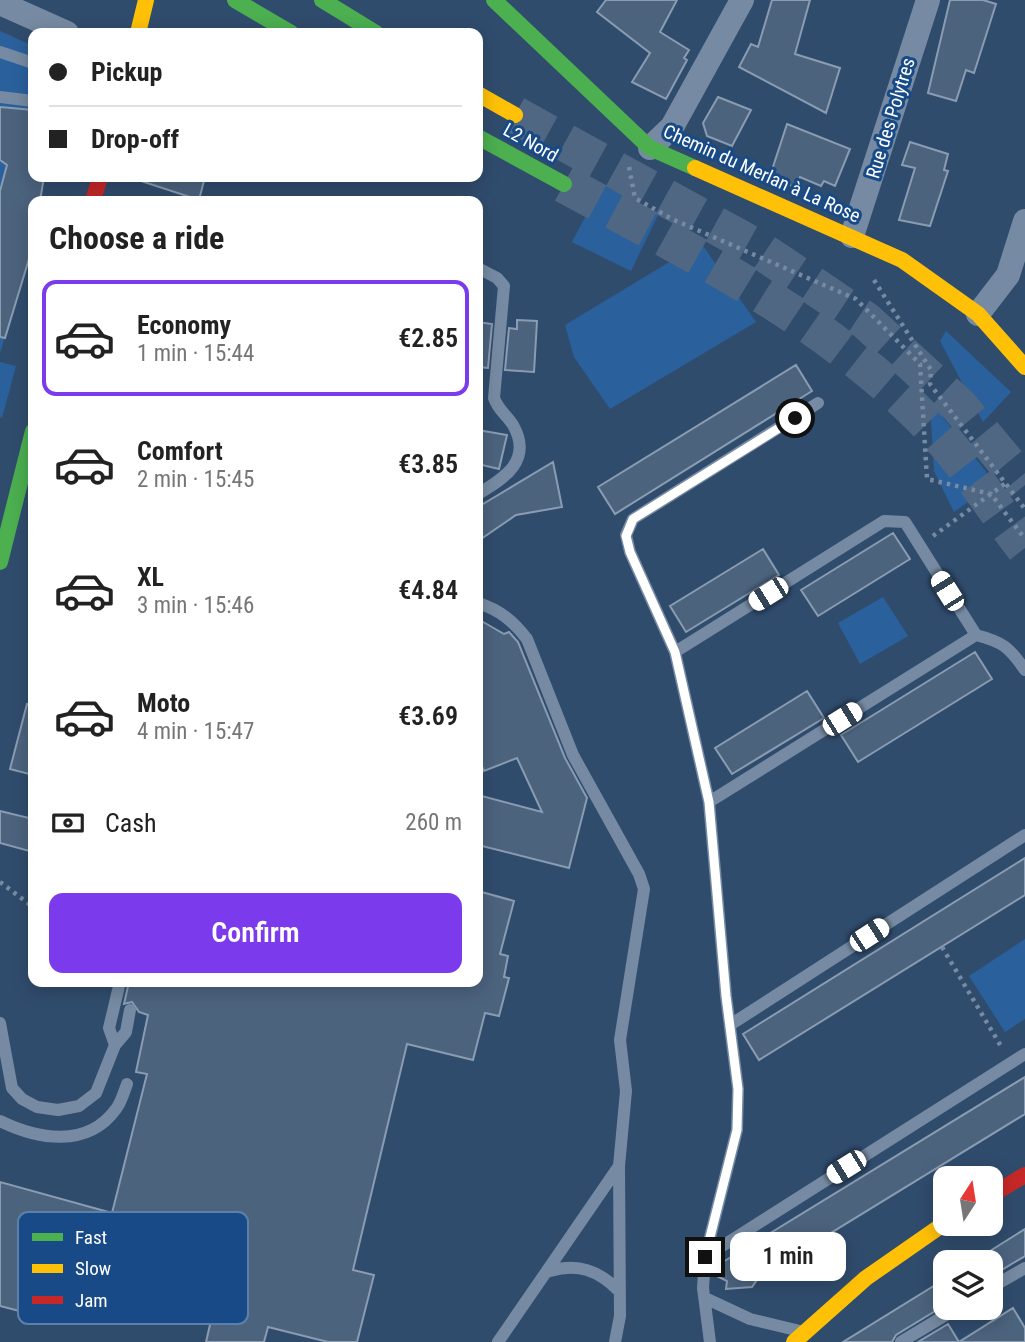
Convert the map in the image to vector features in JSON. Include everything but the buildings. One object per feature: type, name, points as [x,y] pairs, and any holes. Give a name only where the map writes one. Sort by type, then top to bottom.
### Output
[{"type":"main road","points":[[235,0],[283,28]]},
{"type":"main road","points":[[322,0],[368,28]]},
{"type":"main road","name":"Chemin du Merlan à La Rose","points":[[494,0],[650,148],[860,240],[930,277],[978,314],[1025,366]]},
{"type":"main road","points":[[139,28],[146,4]]},
{"type":"main road","name":"L2 Nord","points":[[483,97],[515,115]]},
{"type":"main road","name":"L2 Nord","points":[[483,140],[564,184]]},
{"type":"main road","points":[[1,551],[28,450]]},
{"type":"main road","points":[[1003,1188],[1025,1175]]},
{"type":"main road","points":[[799,1337],[879,1268],[933,1231]]},
{"type":"street","points":[[650,148],[672,127],[742,0]]},
{"type":"street","name":"Rue des Polytres","points":[[860,240],[928,0]]},
{"type":"street","points":[[0,3],[56,28]]},
{"type":"street","points":[[978,314],[1008,275],[1025,221]]},
{"type":"lane","points":[[0,51],[28,62]]},
{"type":"lane","points":[[0,97],[28,100]]},
{"type":"lane","points":[[483,270],[498,278],[504,286],[494,398],[498,411],[511,422],[519,438],[520,455],[514,469],[483,491]]},
{"type":"lane","points":[[710,1342],[702,1288],[705,1257],[737,1130],[738,1089],[709,802],[675,652],[630,552],[626,536],[633,519],[818,403]]},
{"type":"lane","points":[[675,652],[884,521],[905,522],[975,635],[999,641],[1012,652],[1025,670]]},
{"type":"lane","points":[[483,605],[496,609],[514,622],[527,639],[573,755],[644,889],[621,1027],[626,1091],[619,1166],[620,1316],[615,1342]]},
{"type":"lane","points":[[709,802],[975,635]]},
{"type":"lane","points":[[730,1025],[1025,835]]},
{"type":"lane","points":[[115,1045],[109,1028],[119,987]]},
{"type":"lane","points":[[0,1023],[12,1087],[22,1099],[37,1107],[58,1110],[79,1106],[96,1093],[115,1045],[126,1032],[130,1010]]},
{"type":"lane","points":[[705,1257],[1025,1054]]},
{"type":"lane","points":[[0,1121],[26,1134],[63,1139],[93,1129],[116,1110],[127,1084]]},
{"type":"lane","points":[[498,1342],[550,1271],[619,1166]]},
{"type":"lane","points":[[550,1271],[567,1266],[590,1269],[619,1291]]},
{"type":"lane","points":[[1003,1281],[1025,1268]]},
{"type":"lane","points":[[705,1298],[750,1319],[799,1337]]},
{"type":"lane","points":[[901,1342],[937,1320]]},
{"type":"path","points":[[860,240],[869,272],[931,370],[930,384],[1025,509]]},
{"type":"path","points":[[920,364],[928,479],[991,494],[1025,539]]},
{"type":"path","points":[[919,546],[1006,483]]},
{"type":"path","points":[[0,882],[28,903]]},
{"type":"path","points":[[942,947],[1011,1063]]},
{"type":"shaded area","points":[[0,31],[28,44],[28,182],[43,182],[41,196],[28,196],[28,262],[0,353]]},
{"type":"shaded area","points":[[602,185],[659,213],[631,271],[572,242]]},
{"type":"shaded area","points":[[701,243],[756,322],[610,409],[574,357],[565,325]]},
{"type":"shaded area","points":[[946,331],[1011,392],[983,422],[940,341]]},
{"type":"shaded area","points":[[0,362],[16,366],[2,418],[0,417]]},
{"type":"shaded area","points":[[930,401],[995,483],[954,512],[934,471]]},
{"type":"shaded area","points":[[883,597],[908,636],[860,664],[838,623]]},
{"type":"shaded area","points":[[1025,939],[1025,1019],[1005,1032],[969,976]]},
{"type":"tunnel","points":[[515,115],[757,248],[866,321],[959,406],[1025,485]]},
{"type":"tunnel","points":[[564,184],[664,237],[762,294],[854,358],[897,394],[938,434],[1025,548]]},
{"type":"traffic: fast","points":[[235,0],[283,28]]},
{"type":"traffic: fast","points":[[322,0],[368,28]]},
{"type":"traffic: fast","points":[[494,0],[650,148],[695,168]]},
{"type":"traffic: fast","points":[[483,140],[564,184]]},
{"type":"traffic: fast","points":[[0,562],[28,451]]},
{"type":"traffic: slow","points":[[139,28],[146,0]]},
{"type":"traffic: slow","points":[[483,97],[515,115]]},
{"type":"traffic: slow","points":[[695,168],[902,260],[978,314],[1025,367]]},
{"type":"traffic: slow","points":[[794,1342],[866,1278],[933,1231]]},
{"type":"traffic: jam","points":[[94,196],[99,182]]},
{"type":"traffic: jam","points":[[1003,1188],[1025,1175]]},
{"type":"route","points":[[705,1257],[737,1130],[738,1089],[726,996],[709,802],[675,652],[630,552],[626,536],[633,519],[795,418]]}]
